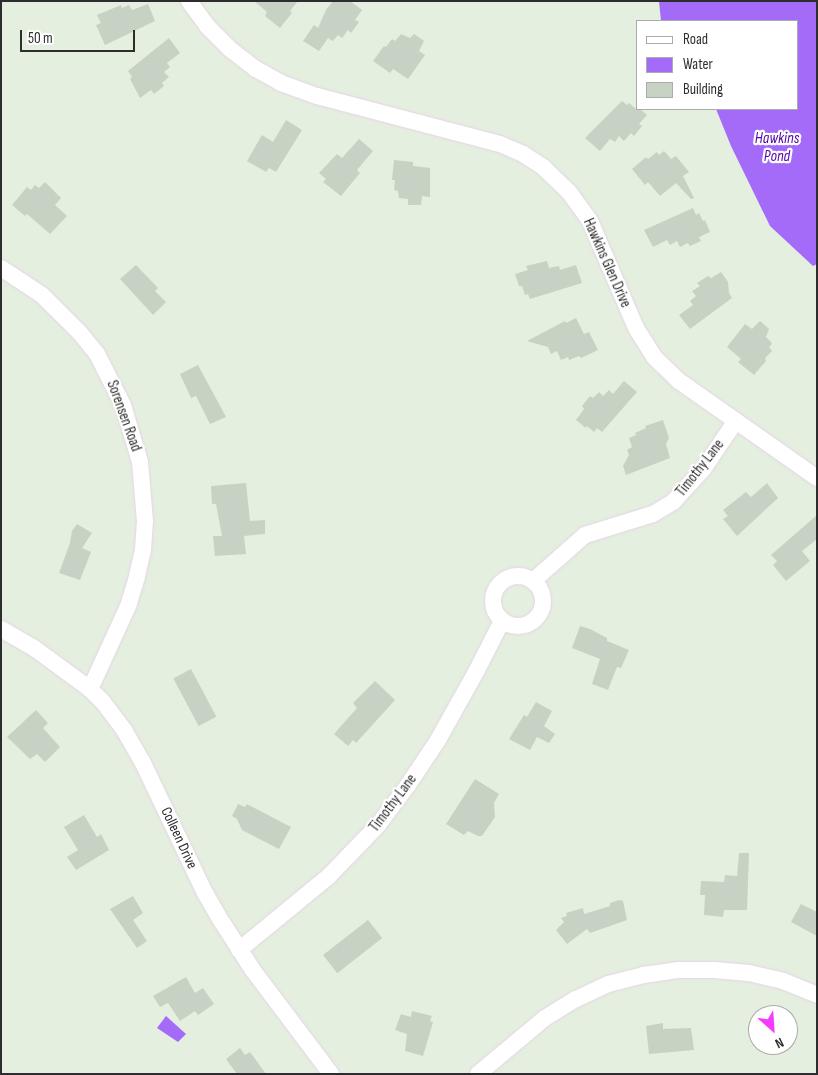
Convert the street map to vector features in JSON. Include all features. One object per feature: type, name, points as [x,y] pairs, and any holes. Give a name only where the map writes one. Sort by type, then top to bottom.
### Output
[{"type":"street","name":"Hawkins Glen Drive","points":[[189,1],[207,26],[230,49],[256,69],[281,83],[317,96],[500,144],[523,154],[543,167],[568,192],[590,221],[636,328],[648,351],[672,376],[817,478]]},
{"type":"street","name":"Sorensen Road","points":[[1,268],[42,295],[80,333],[97,354],[123,405],[140,462],[145,521],[143,550],[137,578],[129,604],[90,689]]},
{"type":"street","name":"Timothy Lane","points":[[533,581],[577,539],[653,514],[673,502],[700,473],[735,422]]},
{"type":"street","points":[[514,576],[533,581],[542,595],[539,615],[529,624],[521,626],[513,626],[502,621],[496,615],[492,603],[499,584],[514,576]]},
{"type":"street","name":"Timothy Lane","points":[[239,950],[329,876],[378,825],[438,740],[502,621]]},
{"type":"street","name":"Colleen Drive","points":[[1,629],[34,648],[90,689],[124,730],[142,761],[202,887],[239,950],[331,1074]]},
{"type":"street","points":[[478,1074],[545,1018],[576,998],[608,984],[643,975],[705,970],[749,973],[783,981],[817,995]]},
{"type":"water","name":"Hawkins Pond","points":[[659,1],[817,1],[817,264],[813,266],[770,226],[731,146],[716,110],[798,110],[798,20],[661,20]]},
{"type":"water","points":[[166,1016],[186,1034],[178,1042],[157,1028]]},
{"type":"building","points":[[254,1],[298,1],[290,11],[292,13],[280,28],[265,16],[267,12]]},
{"type":"building","points":[[333,1],[350,1],[362,10],[355,20],[359,22],[351,33],[348,30],[342,38],[338,35],[333,41],[328,38],[319,51],[303,41],[314,25],[318,28],[326,10]]},
{"type":"building","points":[[148,4],[155,21],[105,45],[96,25],[101,23],[97,15],[121,5],[122,8],[129,5],[132,10]]},
{"type":"building","points":[[401,34],[410,38],[414,34],[424,41],[419,51],[425,55],[408,79],[393,69],[390,73],[373,61],[384,46],[386,47],[392,39],[395,41]]},
{"type":"building","points":[[169,38],[180,53],[167,63],[170,67],[164,72],[169,77],[162,83],[164,86],[154,94],[151,90],[140,98],[128,71]]},
{"type":"building","points":[[622,101],[627,105],[629,103],[636,110],[641,110],[647,115],[639,124],[642,126],[634,136],[631,133],[624,141],[619,136],[615,142],[610,139],[600,151],[585,138]]},
{"type":"building","points":[[286,120],[302,130],[276,172],[269,168],[266,172],[247,161],[262,135],[273,142]]},
{"type":"building","points":[[359,139],[373,151],[357,170],[360,173],[341,196],[323,182],[326,179],[319,173],[337,154],[342,158]]},
{"type":"building","points":[[664,151],[671,159],[676,156],[689,172],[683,176],[694,198],[691,199],[676,183],[660,196],[648,182],[645,185],[632,169],[646,157],[648,159],[657,152],[659,155]]},
{"type":"building","points":[[394,160],[413,162],[413,166],[430,168],[430,197],[422,196],[421,205],[408,205],[408,199],[399,198],[398,191],[394,190],[395,180],[392,180]]},
{"type":"building","points":[[45,182],[61,198],[55,205],[67,216],[50,234],[27,214],[25,216],[12,205],[27,187],[31,190],[35,185],[39,188]]},
{"type":"building","points":[[693,208],[696,215],[699,213],[703,221],[705,220],[710,232],[699,237],[701,241],[690,246],[688,243],[680,247],[677,241],[670,245],[667,240],[653,247],[644,230]]},
{"type":"building","points":[[547,261],[549,268],[559,266],[560,270],[576,265],[582,283],[530,299],[528,294],[525,295],[522,286],[519,286],[515,274],[528,270],[526,266]]},
{"type":"building","points":[[136,265],[158,288],[155,291],[166,302],[153,315],[120,279]]},
{"type":"building","points":[[721,272],[728,282],[729,293],[732,298],[690,329],[679,315],[693,305],[690,301],[696,296],[692,291],[700,286],[697,283],[708,276],[711,278]]},
{"type":"building","points":[[576,318],[584,334],[589,332],[598,350],[581,358],[579,356],[569,360],[568,357],[561,360],[557,351],[551,354],[548,347],[527,341],[565,321],[566,323]]},
{"type":"building","points":[[760,321],[769,329],[766,337],[772,344],[769,347],[772,351],[754,375],[738,362],[741,359],[727,347],[745,324],[752,329]]},
{"type":"building","points":[[198,365],[226,417],[210,424],[196,396],[191,398],[180,374]]},
{"type":"building","points":[[624,381],[637,392],[602,432],[597,428],[594,432],[576,420],[584,409],[582,406],[590,396],[593,398],[599,392],[603,396],[609,390],[613,394]]},
{"type":"building","points":[[663,420],[669,438],[666,444],[670,458],[626,475],[623,466],[629,455],[627,450],[632,447],[629,438],[646,428],[645,426]]},
{"type":"building","points":[[246,483],[250,521],[265,520],[265,534],[244,536],[246,554],[215,556],[213,536],[222,536],[216,504],[212,504],[211,486]]},
{"type":"building","points":[[767,483],[778,498],[737,536],[723,519],[728,516],[723,510],[746,492],[751,497]]},
{"type":"building","points":[[817,515],[817,539],[802,551],[810,561],[786,581],[773,565],[777,561],[771,555]]},
{"type":"building","points":[[77,524],[92,533],[82,548],[91,552],[80,580],[59,573],[70,543],[72,531]]},
{"type":"building","points":[[580,626],[590,629],[607,638],[607,641],[629,650],[621,668],[617,667],[608,690],[592,684],[600,659],[572,648]]},
{"type":"building","points":[[191,669],[216,717],[199,726],[173,678]]},
{"type":"building","points":[[375,681],[395,700],[356,743],[353,740],[348,746],[334,734],[357,708],[353,703]]},
{"type":"building","points":[[536,702],[552,711],[544,726],[555,734],[549,743],[537,737],[530,750],[509,739],[524,715],[527,717]]},
{"type":"building","points":[[36,710],[48,723],[43,728],[60,747],[45,762],[37,754],[30,759],[7,737]]},
{"type":"building","points":[[475,779],[499,794],[494,803],[495,817],[482,836],[468,831],[464,835],[446,824]]},
{"type":"building","points":[[238,804],[245,807],[247,804],[291,827],[279,849],[242,830],[237,819],[232,816]]},
{"type":"building","points":[[84,815],[97,837],[101,834],[109,850],[76,870],[67,857],[78,850],[64,827]]},
{"type":"building","points":[[739,853],[749,853],[747,910],[724,910],[723,917],[704,915],[705,895],[700,895],[701,881],[724,882],[725,875],[737,876]]},
{"type":"building","points":[[133,896],[143,913],[133,920],[147,941],[137,948],[110,909]]},
{"type":"building","points":[[619,900],[623,901],[627,920],[590,933],[587,929],[567,944],[556,930],[564,922],[561,918],[567,916],[566,913],[583,908],[584,914],[610,906],[610,903]]},
{"type":"building","points":[[801,904],[817,912],[817,936],[791,922]]},
{"type":"building","points":[[368,920],[382,938],[337,973],[323,955]]},
{"type":"building","points":[[186,977],[195,993],[203,988],[214,1004],[198,1015],[195,1011],[180,1021],[168,1003],[160,1007],[153,996]]},
{"type":"building","points":[[412,1011],[432,1016],[430,1021],[433,1022],[423,1056],[405,1051],[407,1034],[395,1030],[401,1014],[411,1017]]},
{"type":"building","points":[[663,1023],[663,1029],[691,1028],[694,1050],[649,1054],[646,1026]]},
{"type":"building","points":[[240,1048],[245,1055],[250,1052],[266,1074],[237,1074],[226,1059]]}]
